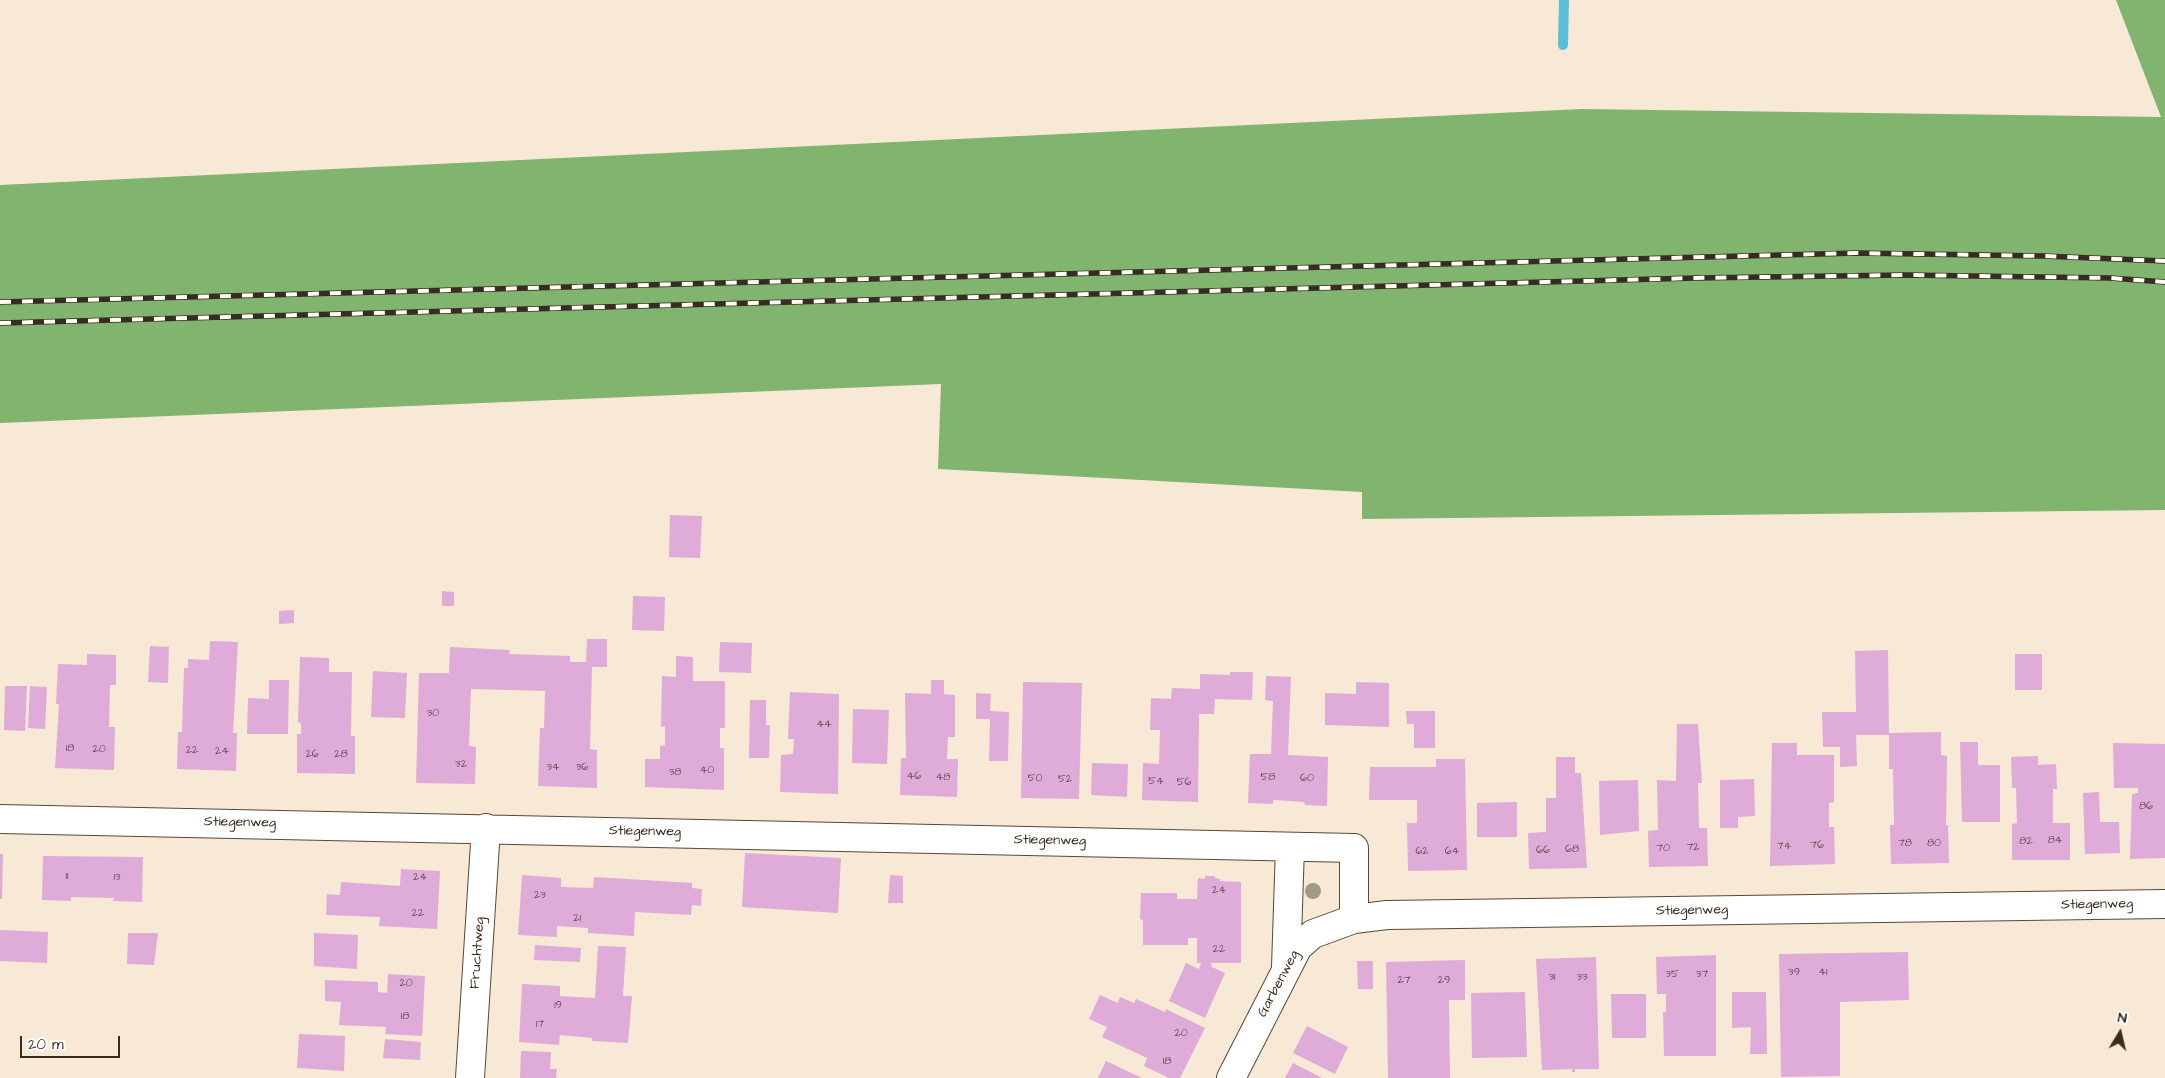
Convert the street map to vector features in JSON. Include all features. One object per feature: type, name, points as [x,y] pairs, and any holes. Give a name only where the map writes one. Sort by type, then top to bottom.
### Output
[{"type":"street","name":"Stiegenweg","points":[[0,819],[1354,848],[1354,919],[1387,915],[2165,904]]},
{"type":"street","name":"Fruchtweg","points":[[470,1078],[486,828]]},
{"type":"street","points":[[1286,966],[1290,847]]},
{"type":"street","name":"Garbenweg","points":[[1231,1078],[1286,966],[1298,947],[1313,934],[1354,919]]},
{"type":"green space","points":[[2116,0],[2165,0],[2165,510],[1362,519],[1362,492],[938,469],[941,384],[0,423],[0,185],[1582,109],[2161,117]]},
{"type":"building","points":[[670,515],[702,516],[700,558],[669,557]]},
{"type":"building","points":[[442,591],[454,592],[454,606],[442,606]]},
{"type":"building","points":[[633,596],[665,597],[664,631],[632,630]]},
{"type":"building","points":[[294,610],[294,623],[279,624],[279,611]]},
{"type":"building","points":[[587,639],[607,639],[607,667],[592,667],[590,749],[597,750],[597,788],[538,786],[540,728],[544,728],[545,691],[509,690],[471,689],[469,746],[476,747],[475,784],[416,783],[419,673],[449,673],[450,647],[510,650],[509,654],[570,656],[570,662],[586,662]]},
{"type":"building","points":[[210,641],[238,642],[233,733],[237,733],[236,771],[177,769],[178,732],[182,732],[184,668],[188,668],[188,659],[209,660]]},
{"type":"building","points":[[720,642],[752,643],[751,673],[719,672]]},
{"type":"building","points":[[150,646],[169,647],[168,683],[148,682]]},
{"type":"building","points":[[1888,650],[1889,733],[1941,732],[1941,755],[1947,756],[1946,825],[1948,825],[1949,863],[1891,864],[1890,825],[1894,825],[1893,769],[1889,769],[1889,735],[1856,735],[1857,766],[1840,767],[1840,747],[1823,747],[1822,712],[1856,712],[1855,651]]},
{"type":"building","points":[[87,654],[116,655],[116,685],[110,685],[109,727],[115,727],[114,770],[55,768],[59,704],[56,704],[58,664],[87,665]]},
{"type":"building","points":[[2015,654],[2042,654],[2042,690],[2015,690]]},
{"type":"building","points":[[676,656],[693,657],[693,681],[725,681],[725,728],[720,728],[720,748],[724,748],[724,790],[645,787],[645,759],[660,759],[660,746],[665,745],[665,726],[661,727],[662,676],[676,677]]},
{"type":"building","points":[[300,657],[329,658],[329,672],[352,672],[351,736],[355,736],[355,774],[297,773],[297,734],[301,734],[301,723],[298,722]]},
{"type":"building","points":[[373,671],[407,673],[405,718],[371,717]]},
{"type":"building","points":[[1230,672],[1253,672],[1252,700],[1215,699],[1214,714],[1199,714],[1198,802],[1142,800],[1143,763],[1159,764],[1160,730],[1150,730],[1151,698],[1171,699],[1172,688],[1200,689],[1200,674],[1230,675]]},
{"type":"building","points":[[1266,676],[1291,677],[1288,755],[1328,757],[1327,806],[1273,800],[1273,804],[1248,803],[1250,754],[1271,754],[1273,701],[1265,700]]},
{"type":"building","points":[[269,680],[289,680],[288,734],[247,734],[248,698],[269,699]]},
{"type":"building","points":[[931,680],[944,680],[944,694],[955,695],[955,737],[948,737],[947,759],[958,759],[957,797],[900,795],[901,758],[906,758],[905,693],[931,694]]},
{"type":"building","points":[[1023,682],[1082,683],[1079,799],[1021,798]]},
{"type":"building","points":[[1356,682],[1389,683],[1389,727],[1325,725],[1325,693],[1356,694]]},
{"type":"building","points":[[5,686],[27,686],[25,731],[4,730]]},
{"type":"building","points":[[30,686],[47,687],[45,729],[28,728]]},
{"type":"building","points":[[790,692],[839,694],[838,794],[780,792],[781,755],[793,754],[794,739],[788,739]]},
{"type":"building","points":[[976,693],[991,694],[990,711],[1009,712],[1008,761],[989,761],[990,719],[976,719]]},
{"type":"building","points":[[750,700],[766,700],[766,725],[770,725],[769,758],[749,758]]},
{"type":"building","points":[[853,709],[889,710],[887,764],[852,763]]},
{"type":"building","points":[[1406,711],[1435,711],[1435,748],[1414,748],[1414,724],[1407,724]]},
{"type":"building","points":[[1677,724],[1698,724],[1702,783],[1698,783],[1699,828],[1707,828],[1708,866],[1649,867],[1648,831],[1658,830],[1657,780],[1676,781]]},
{"type":"building","points":[[1960,742],[1978,742],[1978,765],[2000,765],[2000,822],[1962,822]]},
{"type":"building","points":[[1772,743],[1797,743],[1797,755],[1834,755],[1834,802],[1829,803],[1829,827],[1834,827],[1835,864],[1770,866]]},
{"type":"building","points":[[2113,743],[2165,744],[2165,858],[2130,859],[2132,794],[2138,793],[2138,788],[2114,788]]},
{"type":"building","points":[[2038,756],[2038,765],[2056,764],[2057,789],[2053,789],[2053,823],[2070,823],[2070,860],[2012,860],[2012,824],[2017,823],[2016,788],[2012,788],[2011,757]]},
{"type":"building","points":[[1556,757],[1575,757],[1575,773],[1581,773],[1587,868],[1529,869],[1528,833],[1546,832],[1546,798],[1556,798]]},
{"type":"building","points":[[1436,759],[1465,759],[1467,870],[1408,871],[1407,823],[1417,823],[1417,800],[1369,800],[1370,767],[1436,767]]},
{"type":"building","points":[[1092,763],[1128,764],[1127,797],[1091,795]]},
{"type":"building","points":[[1754,779],[1755,816],[1738,817],[1738,828],[1720,828],[1720,780]]},
{"type":"building","points":[[1638,780],[1639,831],[1600,835],[1599,781]]},
{"type":"building","points":[[2099,792],[2100,822],[2119,822],[2120,853],[2085,854],[2083,793]]},
{"type":"building","points":[[1517,802],[1517,837],[1477,837],[1477,803]]},
{"type":"building","points":[[745,853],[841,858],[838,913],[742,907]]},
{"type":"building","points":[[0,854],[3,854],[2,899],[0,899]]},
{"type":"building","points":[[43,856],[143,857],[142,902],[113,901],[114,898],[71,897],[71,901],[42,900]]},
{"type":"building","points":[[401,869],[440,871],[437,929],[379,926],[380,917],[326,915],[327,894],[340,895],[341,882],[400,886]]},
{"type":"building","points":[[522,875],[561,878],[561,887],[593,888],[594,877],[692,883],[692,888],[702,889],[701,906],[692,905],[691,915],[635,912],[634,936],[588,933],[588,928],[557,926],[557,937],[518,935]]},
{"type":"building","points":[[890,875],[903,876],[903,903],[888,903]]},
{"type":"building","points":[[1205,876],[1215,876],[1220,881],[1241,882],[1241,963],[1211,963],[1212,967],[1225,973],[1205,1018],[1169,1001],[1186,963],[1199,969],[1201,963],[1197,963],[1197,938],[1188,938],[1188,945],[1143,945],[1143,920],[1140,919],[1141,893],[1177,893],[1177,899],[1197,899],[1198,878],[1205,879]]},
{"type":"building","points":[[0,930],[48,932],[47,963],[0,961]]},
{"type":"building","points":[[128,933],[158,933],[154,965],[127,964]]},
{"type":"building","points":[[314,933],[358,935],[357,969],[314,966]]},
{"type":"building","points":[[535,945],[581,948],[580,962],[534,960]]},
{"type":"building","points":[[598,946],[626,947],[623,996],[632,996],[628,1043],[592,1041],[592,1038],[560,1035],[559,1045],[519,1042],[522,984],[560,986],[560,996],[595,998]]},
{"type":"building","points":[[1908,952],[1909,1000],[1840,1002],[1840,1076],[1781,1077],[1779,954]]},
{"type":"building","points":[[1716,955],[1716,1056],[1664,1056],[1663,1012],[1666,1012],[1666,994],[1657,994],[1656,957]]},
{"type":"building","points":[[1596,957],[1599,1069],[1575,1069],[1575,1072],[1572,1072],[1572,1069],[1542,1070],[1536,959]]},
{"type":"building","points":[[1465,960],[1465,1000],[1449,1000],[1450,1078],[1388,1078],[1386,962]]},
{"type":"building","points":[[1357,961],[1373,961],[1373,989],[1358,989]]},
{"type":"building","points":[[388,974],[425,976],[422,1036],[385,1034],[386,1027],[339,1025],[341,1002],[325,1001],[325,980],[378,982],[378,992],[387,993]]},
{"type":"building","points":[[1525,992],[1527,1057],[1472,1058],[1471,993]]},
{"type":"building","points":[[1732,992],[1766,992],[1767,1054],[1750,1054],[1751,1027],[1732,1028]]},
{"type":"building","points":[[1611,994],[1646,994],[1646,1038],[1612,1038]]},
{"type":"building","points":[[1100,995],[1118,1003],[1120,997],[1134,1003],[1136,999],[1165,1012],[1166,1009],[1205,1028],[1180,1078],[1169,1078],[1144,1066],[1147,1058],[1102,1037],[1107,1027],[1089,1019]]},
{"type":"building","points":[[1307,1026],[1348,1047],[1335,1074],[1293,1053]]},
{"type":"building","points":[[299,1034],[345,1036],[344,1071],[297,1068]]},
{"type":"building","points":[[385,1039],[421,1042],[420,1060],[383,1058]]},
{"type":"building","points":[[521,1051],[551,1052],[550,1069],[557,1069],[556,1078],[520,1078]]},
{"type":"building","points":[[1106,1061],[1142,1078],[1098,1078]]},
{"type":"building","points":[[1293,1063],[1322,1078],[1285,1078]]},
{"type":"waterway","points":[[1563,45],[1564,0]]},
{"type":"railway","points":[[0,302],[1857,253],[2043,256],[2165,261]]},
{"type":"railway","points":[[0,323],[1695,278],[1905,275],[2110,278],[2165,282]]}]
